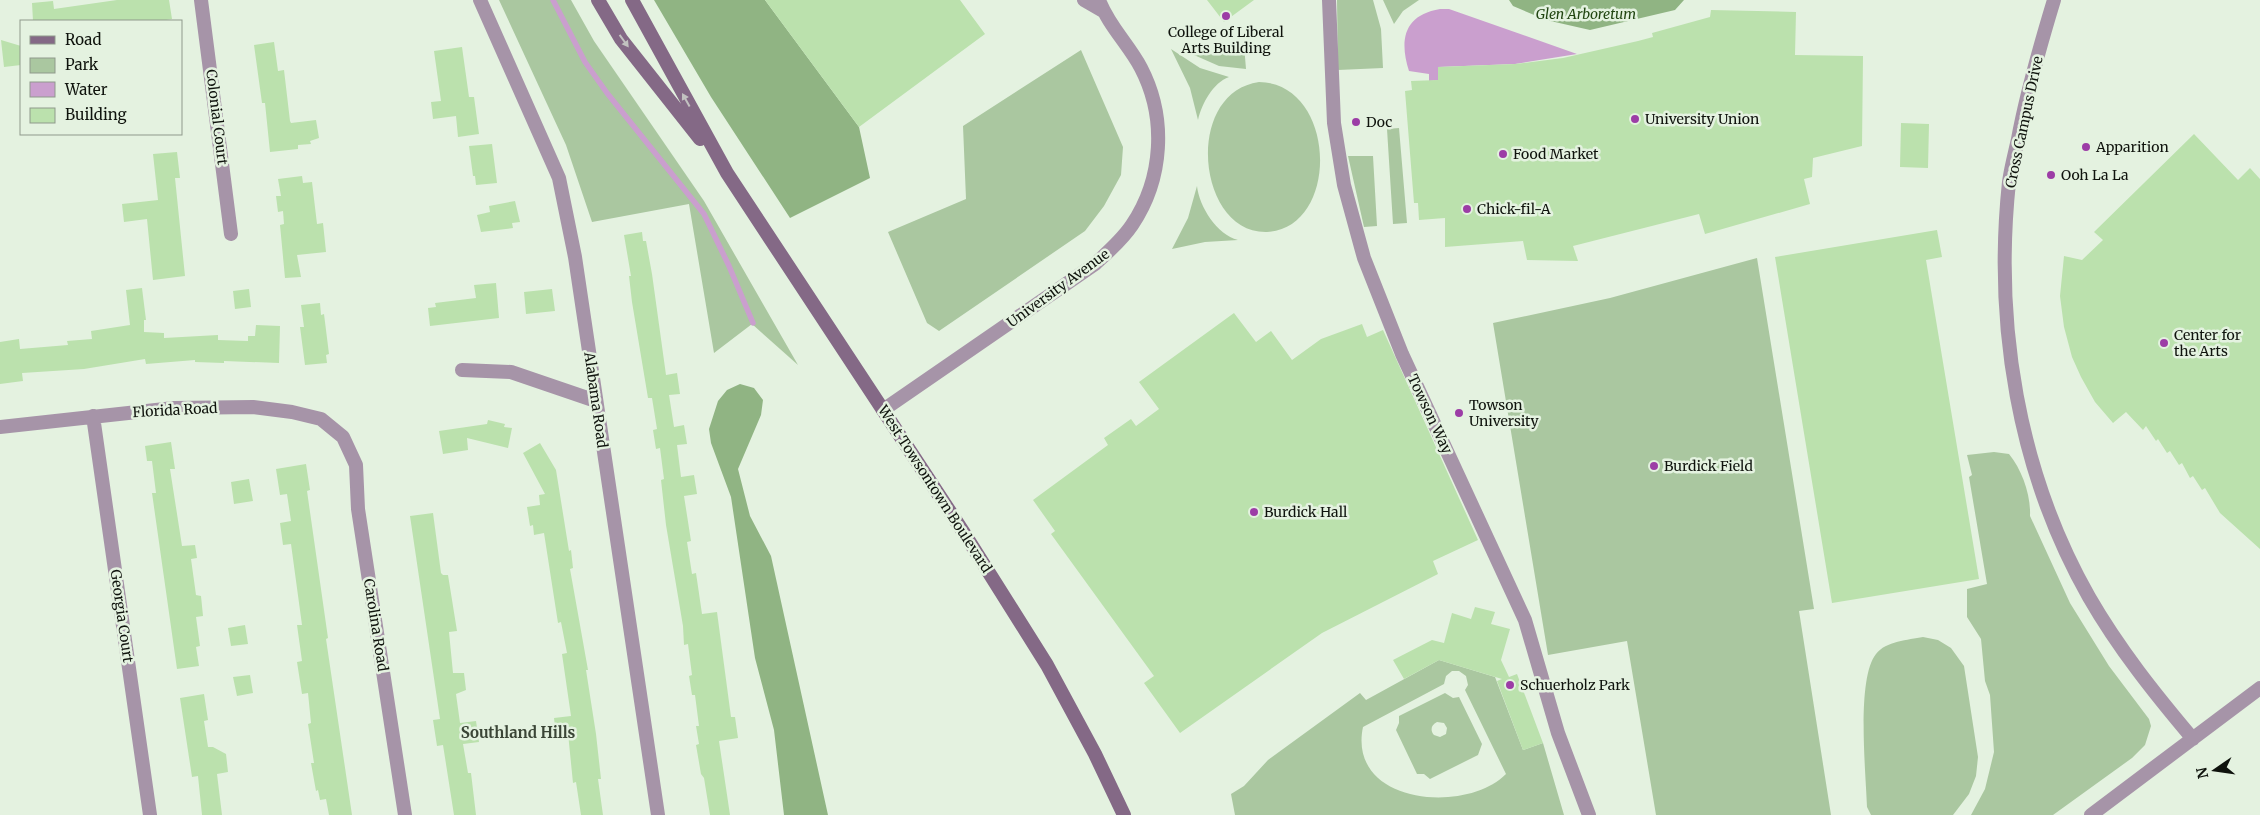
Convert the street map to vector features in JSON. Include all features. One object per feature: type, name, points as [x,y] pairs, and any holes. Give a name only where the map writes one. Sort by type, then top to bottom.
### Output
[{"type":"main road","name":"West Towsontown Boulevard","points":[[598,0],[621,38],[727,174],[1014,610],[1047,665],[1095,754],[1124,815]]},
{"type":"main road","name":"West Towsontown Boulevard","points":[[632,0],[727,174]]},
{"type":"street","name":"Colonial Court","points":[[201,0],[231,234]]},
{"type":"street","name":"Alabama Road","points":[[480,0],[559,178],[575,257],[658,815]]},
{"type":"street","name":"University Avenue","points":[[883,410],[1095,264],[1132,227],[1146,203],[1153,182],[1158,155],[1159,126],[1153,98],[1141,68],[1101,6],[1084,0]]},
{"type":"street","name":"Towson Way","points":[[1329,0],[1332,88],[1337,144],[1344,185],[1368,266],[1399,346],[1524,620],[1551,710],[1589,815]]},
{"type":"street","name":"Cross Campus Drive","points":[[2054,0],[2026,100],[2009,180],[2005,266],[2006,309],[2015,392],[2024,433],[2040,485],[2072,565],[2099,614],[2136,670],[2193,739]]},
{"type":"street","points":[[462,370],[511,372],[596,401]]},
{"type":"street","name":"Florida Road","points":[[0,427],[174,408],[253,407],[292,412],[320,419],[343,437]]},
{"type":"street","name":"Georgia Court","points":[[93,416],[150,815]]},
{"type":"street","name":"Carolina Road","points":[[343,437],[356,465],[358,509],[405,815]]},
{"type":"street","points":[[2090,815],[2260,688]]},
{"type":"green space","points":[[499,0],[571,0],[594,41],[704,201],[798,365],[752,324],[714,353],[689,204],[592,222],[566,145]]},
{"type":"green space","points":[[654,0],[765,0],[859,127],[870,178],[790,218],[711,97]]},
{"type":"green space","points":[[1337,0],[1373,0],[1381,29],[1383,68],[1338,70]]},
{"type":"green space","points":[[1383,0],[1419,0],[1403,11],[1394,24]]},
{"type":"green space","name":"Glen Arboretum","points":[[1509,0],[1684,0],[1675,10],[1590,30],[1546,20],[1513,6]]},
{"type":"green space","points":[[1244,45],[1246,69],[1219,66],[1194,55],[1216,54]]},
{"type":"green space","points":[[1171,49],[1200,68],[1229,77],[1218,84],[1209,94],[1198,120],[1190,88]]},
{"type":"green space","points":[[1081,50],[1123,147],[1121,175],[1104,206],[1085,231],[939,331],[927,323],[888,232],[966,199],[963,126]]},
{"type":"green space","points":[[1259,82],[1285,89],[1304,105],[1315,129],[1320,156],[1318,183],[1308,207],[1291,224],[1267,232],[1243,227],[1226,211],[1214,188],[1208,162],[1210,135],[1218,110],[1235,92]]},
{"type":"green space","points":[[1399,128],[1407,223],[1393,224],[1387,129]]},
{"type":"green space","points":[[1348,156],[1373,156],[1377,226],[1364,227]]},
{"type":"green space","points":[[1197,186],[1201,202],[1210,219],[1223,232],[1238,240],[1205,242],[1172,249],[1188,218]]},
{"type":"green space","name":"Burdick Field","points":[[1757,258],[1814,609],[1799,611],[1831,815],[1656,815],[1627,641],[1548,655],[1493,323],[1610,298]]},
{"type":"green space","points":[[740,384],[754,388],[763,400],[761,415],[738,469],[750,516],[771,556],[828,815],[784,815],[774,730],[755,658],[731,497],[711,443],[709,429],[718,401],[727,390]]},
{"type":"green space","points":[[1994,452],[2009,454],[2014,460],[2025,483],[2030,516],[2070,603],[2109,666],[2149,719],[2151,726],[2145,745],[2132,758],[2053,815],[1971,815],[1985,789],[1994,752],[1990,695],[1985,681],[1981,639],[1967,617],[1967,589],[1987,584],[1969,477],[1972,475],[1967,455]]},
{"type":"green space","points":[[1923,637],[1938,640],[1951,648],[1964,666],[1978,757],[1976,776],[1969,794],[1953,815],[1871,815],[1867,807],[1864,751],[1864,705],[1870,666],[1876,654],[1885,646]]},
{"type":"green space","points":[[1439,660],[1495,677],[1523,750],[1543,743],[1564,815],[1235,815],[1231,794],[1244,786],[1268,760],[1360,693],[1366,700]],"holes":[[[1452,671],[1459,671],[1466,676],[1468,685],[1465,690],[1506,774],[1487,787],[1464,795],[1439,797],[1413,795],[1390,787],[1373,773],[1363,753],[1363,727],[1444,684],[1446,676]]]},
{"type":"green space","points":[[1445,693],[1453,698],[1459,697],[1482,744],[1478,755],[1430,779],[1424,774],[1417,774],[1396,730],[1399,716]],"holes":[[[1437,722],[1444,723],[1447,728],[1446,734],[1440,737],[1434,735],[1432,726]]]},
{"type":"water","points":[[1440,9],[1449,9],[1577,54],[1515,64],[1438,67],[1438,80],[1429,81],[1429,74],[1409,71],[1406,60],[1405,39],[1412,23],[1419,17]]},
{"type":"building","points":[[117,0],[169,0],[172,19],[33,20],[32,3],[53,1],[54,9]]},
{"type":"building","points":[[765,0],[960,0],[985,34],[859,127]]},
{"type":"building","name":"College of Liberal Arts Building","points":[[1207,0],[1254,0],[1224,22]]},
{"type":"building","name":"University Union","points":[[1711,10],[1796,12],[1795,55],[1863,56],[1862,146],[1813,158],[1812,177],[1804,179],[1810,204],[1705,234],[1699,214],[1573,246],[1578,261],[1527,260],[1523,241],[1445,247],[1445,218],[1419,220],[1418,203],[1414,203],[1405,91],[1412,90],[1411,81],[1438,80],[1438,67],[1515,64],[1563,58],[1638,41],[1653,37],[1652,33],[1710,17]]},
{"type":"building","points":[[1,40],[20,46],[20,65],[4,67]]},
{"type":"building","points":[[274,42],[278,71],[284,70],[290,121],[291,123],[316,120],[319,138],[310,141],[311,144],[298,145],[298,149],[270,152],[265,103],[262,103],[254,45]]},
{"type":"building","points":[[462,47],[469,97],[474,97],[479,134],[458,137],[456,116],[433,119],[431,102],[441,101],[434,51]]},
{"type":"building","points":[[1901,123],[1929,124],[1928,168],[1900,167]]},
{"type":"building","name":"Center for the Arts","points":[[2194,134],[2238,180],[2250,168],[2260,179],[2260,549],[2220,513],[2205,488],[2202,490],[2193,476],[2190,478],[2182,463],[2179,465],[2170,451],[2167,453],[2146,426],[2143,430],[2126,412],[2113,423],[2095,402],[2081,377],[2072,357],[2064,327],[2060,296],[2064,256],[2082,260],[2103,240],[2094,232]]},
{"type":"building","points":[[492,144],[497,183],[476,185],[469,146]]},
{"type":"building","points":[[177,152],[180,178],[175,178],[185,276],[153,280],[147,219],[124,222],[122,204],[158,200],[153,154]]},
{"type":"building","points":[[302,176],[303,183],[312,182],[317,224],[323,223],[326,252],[297,255],[301,277],[285,278],[280,225],[284,224],[283,211],[278,212],[276,196],[281,196],[278,179]]},
{"type":"building","points":[[515,201],[520,222],[512,223],[513,228],[481,232],[477,215],[490,212],[489,206]]},
{"type":"building","points":[[1937,230],[1942,257],[1926,260],[1979,579],[1832,603],[1775,257]]},
{"type":"building","points":[[642,232],[643,241],[646,241],[652,274],[666,375],[677,373],[680,394],[669,395],[674,427],[684,425],[687,444],[677,445],[681,477],[694,475],[697,494],[684,496],[691,541],[687,542],[692,574],[696,573],[702,614],[717,612],[731,717],[735,717],[738,738],[719,741],[730,815],[710,815],[696,745],[699,744],[696,726],[699,726],[695,695],[692,695],[689,676],[692,675],[688,644],[684,645],[683,626],[666,525],[661,480],[664,479],[660,448],[656,449],[653,430],[657,429],[652,398],[648,398],[632,302],[629,276],[631,276],[624,235]]},
{"type":"building","points":[[496,283],[499,318],[430,326],[428,308],[436,307],[435,303],[476,298],[474,285]]},
{"type":"building","points":[[142,288],[146,320],[144,320],[144,332],[164,333],[164,338],[218,335],[218,340],[248,341],[248,336],[255,336],[256,325],[280,326],[279,363],[195,362],[195,360],[146,364],[145,359],[84,369],[22,373],[23,381],[0,384],[0,342],[19,339],[20,349],[68,345],[67,341],[92,339],[91,331],[130,325],[126,290]]},
{"type":"building","points":[[249,289],[251,307],[235,309],[233,291]]},
{"type":"building","points":[[552,289],[555,311],[526,314],[524,292]]},
{"type":"building","points":[[320,303],[321,315],[324,314],[329,354],[326,355],[327,363],[305,365],[300,327],[304,327],[301,305]]},
{"type":"building","name":"Burdick Hall","points":[[1234,313],[1256,342],[1271,331],[1292,360],[1321,339],[1362,324],[1367,337],[1383,330],[1478,540],[1433,561],[1438,574],[1322,633],[1180,733],[1144,683],[1154,676],[1051,534],[1055,531],[1033,500],[1108,445],[1104,438],[1131,419],[1136,426],[1159,409],[1139,382]]},
{"type":"building","points":[[488,420],[505,424],[504,427],[512,428],[508,448],[467,438],[468,450],[443,454],[439,431],[487,424]]},
{"type":"building","points":[[171,442],[175,469],[170,469],[182,546],[195,545],[197,558],[191,559],[196,595],[201,596],[203,616],[196,617],[200,646],[196,647],[199,666],[177,669],[152,493],[156,493],[152,461],[147,461],[145,446]]},
{"type":"building","points":[[540,443],[556,470],[569,551],[571,550],[573,568],[570,569],[588,670],[586,670],[596,734],[601,779],[598,779],[603,815],[581,815],[576,782],[573,783],[568,733],[556,735],[554,718],[571,716],[562,654],[567,653],[561,622],[558,623],[544,533],[534,535],[533,525],[530,526],[527,507],[540,505],[539,495],[545,494],[523,453]]},
{"type":"building","points":[[306,464],[310,490],[307,491],[328,638],[326,639],[352,815],[329,815],[326,799],[320,800],[318,790],[316,791],[311,763],[314,763],[308,724],[311,723],[308,693],[302,694],[297,662],[302,661],[297,625],[302,625],[291,544],[283,545],[280,523],[291,521],[287,494],[280,495],[276,469]]},
{"type":"building","points":[[249,479],[253,501],[234,504],[231,482]]},
{"type":"building","points":[[433,513],[441,573],[448,575],[457,631],[449,632],[453,673],[464,673],[466,690],[456,694],[460,723],[476,721],[479,742],[463,744],[468,773],[471,773],[476,815],[454,815],[443,745],[437,746],[433,720],[440,719],[410,516]]},
{"type":"building","name":"Schuerholz Park","points":[[1475,607],[1495,612],[1491,624],[1510,629],[1501,660],[1509,677],[1517,674],[1543,743],[1523,750],[1497,681],[1502,679],[1439,660],[1404,679],[1393,660],[1432,640],[1444,643],[1452,613],[1471,619]]},
{"type":"building","points":[[245,625],[248,644],[231,646],[228,628]]},
{"type":"building","points":[[250,675],[253,693],[237,696],[233,677]]},
{"type":"building","points":[[204,694],[208,720],[204,721],[208,747],[213,747],[226,754],[228,772],[217,774],[222,815],[202,815],[198,776],[192,777],[180,698]]},
{"type":"waterway","points":[[553,0],[585,62],[607,93],[704,214],[753,323]]},
{"type":"place","name":"College of Liberal Arts Building","points":[[1226,16]]},
{"type":"place","name":"University Union","points":[[1635,119]]},
{"type":"place","name":"Doc","points":[[1356,122]]},
{"type":"place","name":"Apparition","points":[[2086,147]]},
{"type":"place","name":"Food Market","points":[[1503,154]]},
{"type":"place","name":"Ooh La La","points":[[2051,175]]},
{"type":"place","name":"Chick-fil-A","points":[[1467,209]]},
{"type":"place","name":"Center for the Arts","points":[[2164,343]]},
{"type":"place","name":"Towson University","points":[[1459,413]]},
{"type":"place","name":"Burdick Field","points":[[1654,466]]},
{"type":"place","name":"Burdick Hall","points":[[1254,512]]},
{"type":"place","name":"Schuerholz Park","points":[[1510,685]]},
{"type":"district","name":"Southland Hills","points":[[518,733]]}]
